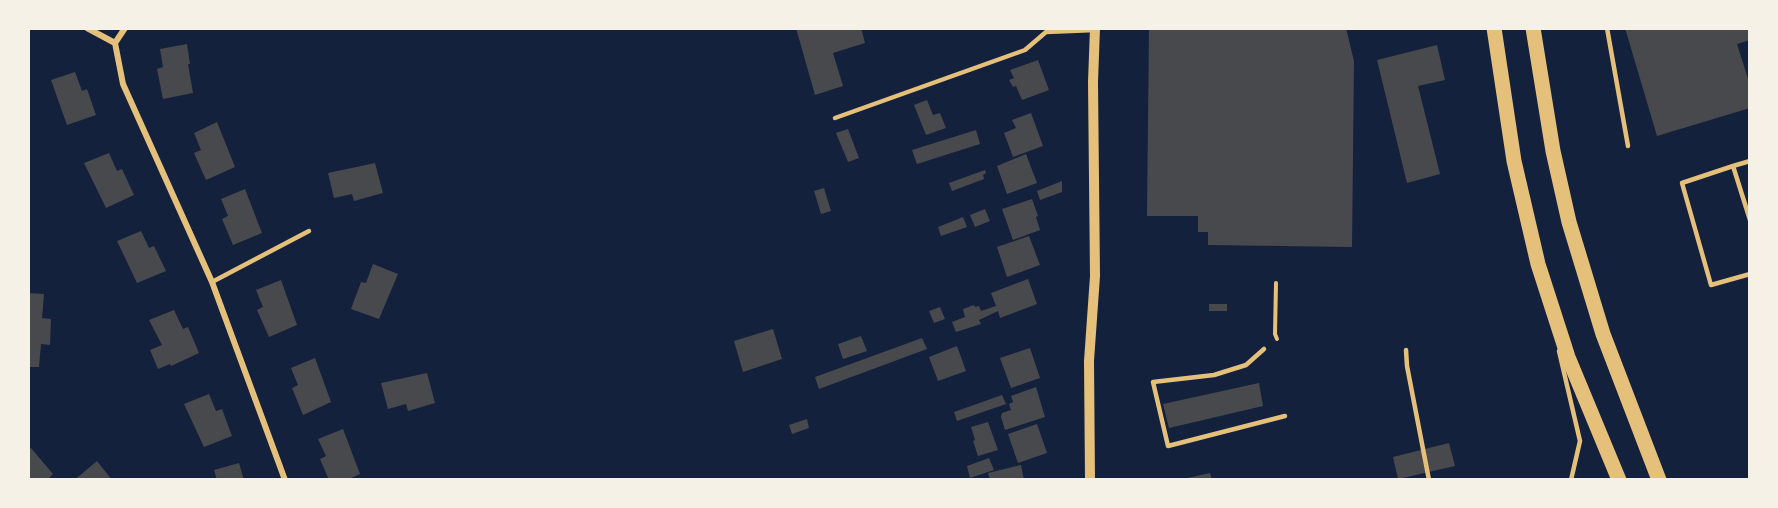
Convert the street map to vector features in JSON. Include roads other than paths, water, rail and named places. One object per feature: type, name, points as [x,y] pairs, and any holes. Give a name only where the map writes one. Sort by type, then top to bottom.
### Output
[{"type":"main road","points":[[1494,28],[1514,161],[1538,264],[1568,357],[1619,480]]},
{"type":"main road","points":[[1534,31],[1553,151],[1569,222],[1603,334],[1659,480]]},
{"type":"street","points":[[87,28],[115,43]]},
{"type":"street","points":[[125,28],[115,43],[123,84],[212,282],[285,480]]},
{"type":"street","points":[[1090,480],[1089,361],[1095,276],[1093,82],[1095,29]]},
{"type":"lane","points":[[1607,28],[1628,146]]},
{"type":"lane","points":[[835,118],[1025,50],[1046,32],[1095,29]]},
{"type":"lane","points":[[1749,161],[1682,183],[1711,285],[1749,274]]},
{"type":"lane","points":[[1733,166],[1749,220]]},
{"type":"lane","points":[[212,282],[309,231]]},
{"type":"lane","points":[[1538,264],[1580,441],[1571,480]]},
{"type":"lane","points":[[1264,349],[1246,365],[1214,375],[1153,382],[1168,446],[1285,417]]},
{"type":"lane","points":[[1406,350],[1407,366],[1429,480]]}]
